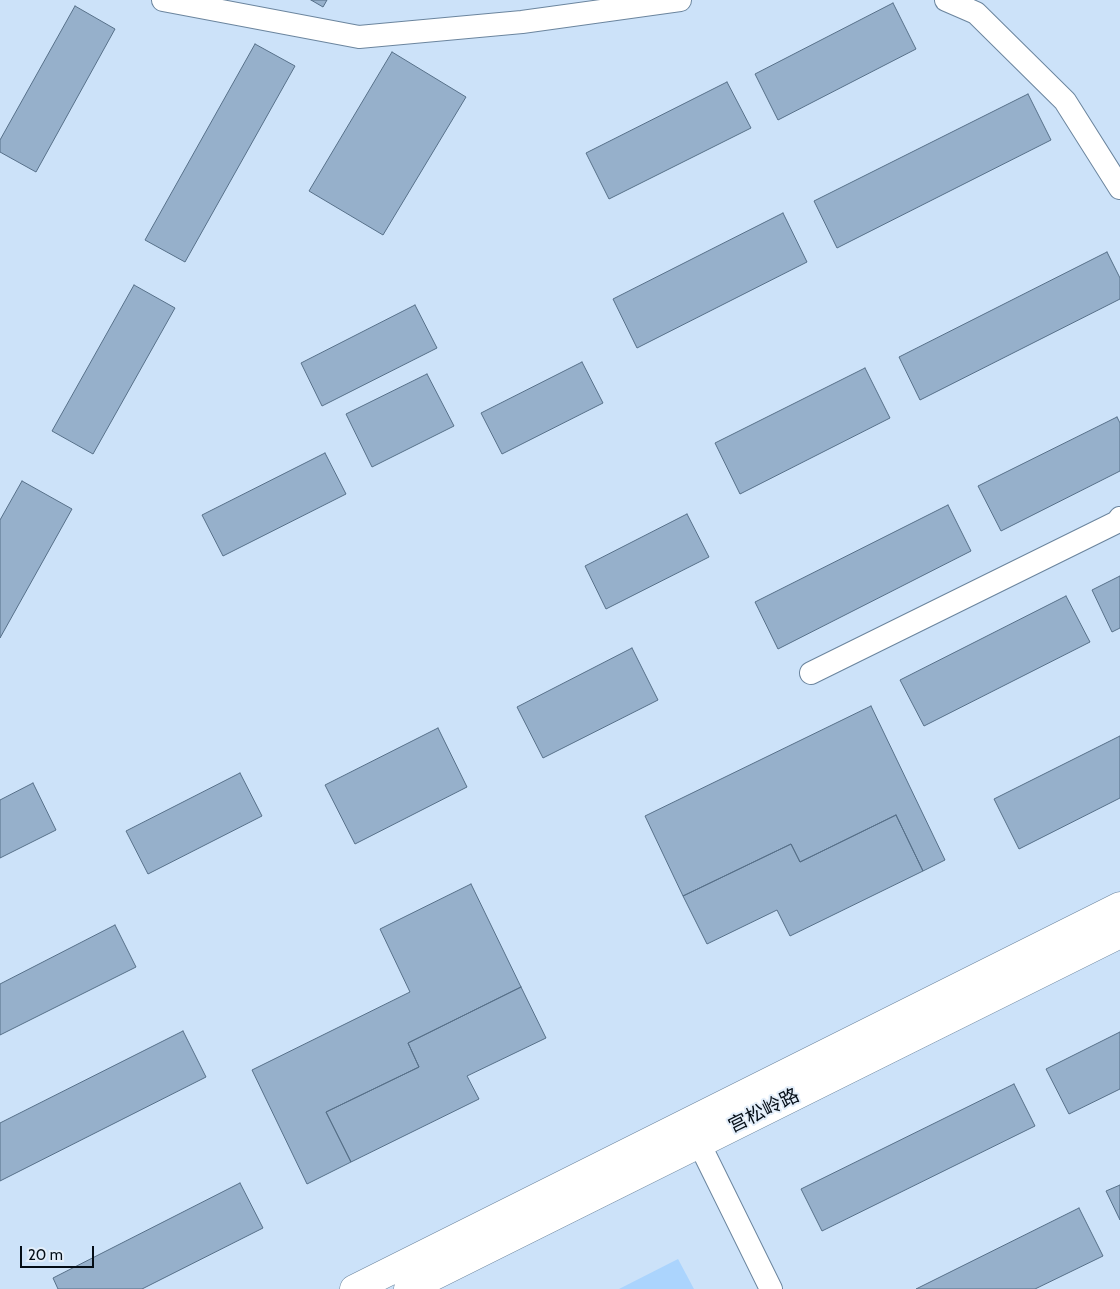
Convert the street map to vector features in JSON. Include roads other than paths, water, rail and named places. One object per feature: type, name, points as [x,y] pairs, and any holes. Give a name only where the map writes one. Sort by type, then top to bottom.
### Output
[{"type":"main road","points":[[354,1289],[1120,906]]},
{"type":"main road","name":"宫松岭路","points":[[408,1289],[1120,934]]},
{"type":"street","points":[[163,0],[359,38],[522,22],[680,0]]},
{"type":"street","points":[[946,0],[976,13],[1065,101],[1120,188]]},
{"type":"street","points":[[810,673],[1118,522],[1120,518]]},
{"type":"street","points":[[699,1143],[771,1289]]}]
